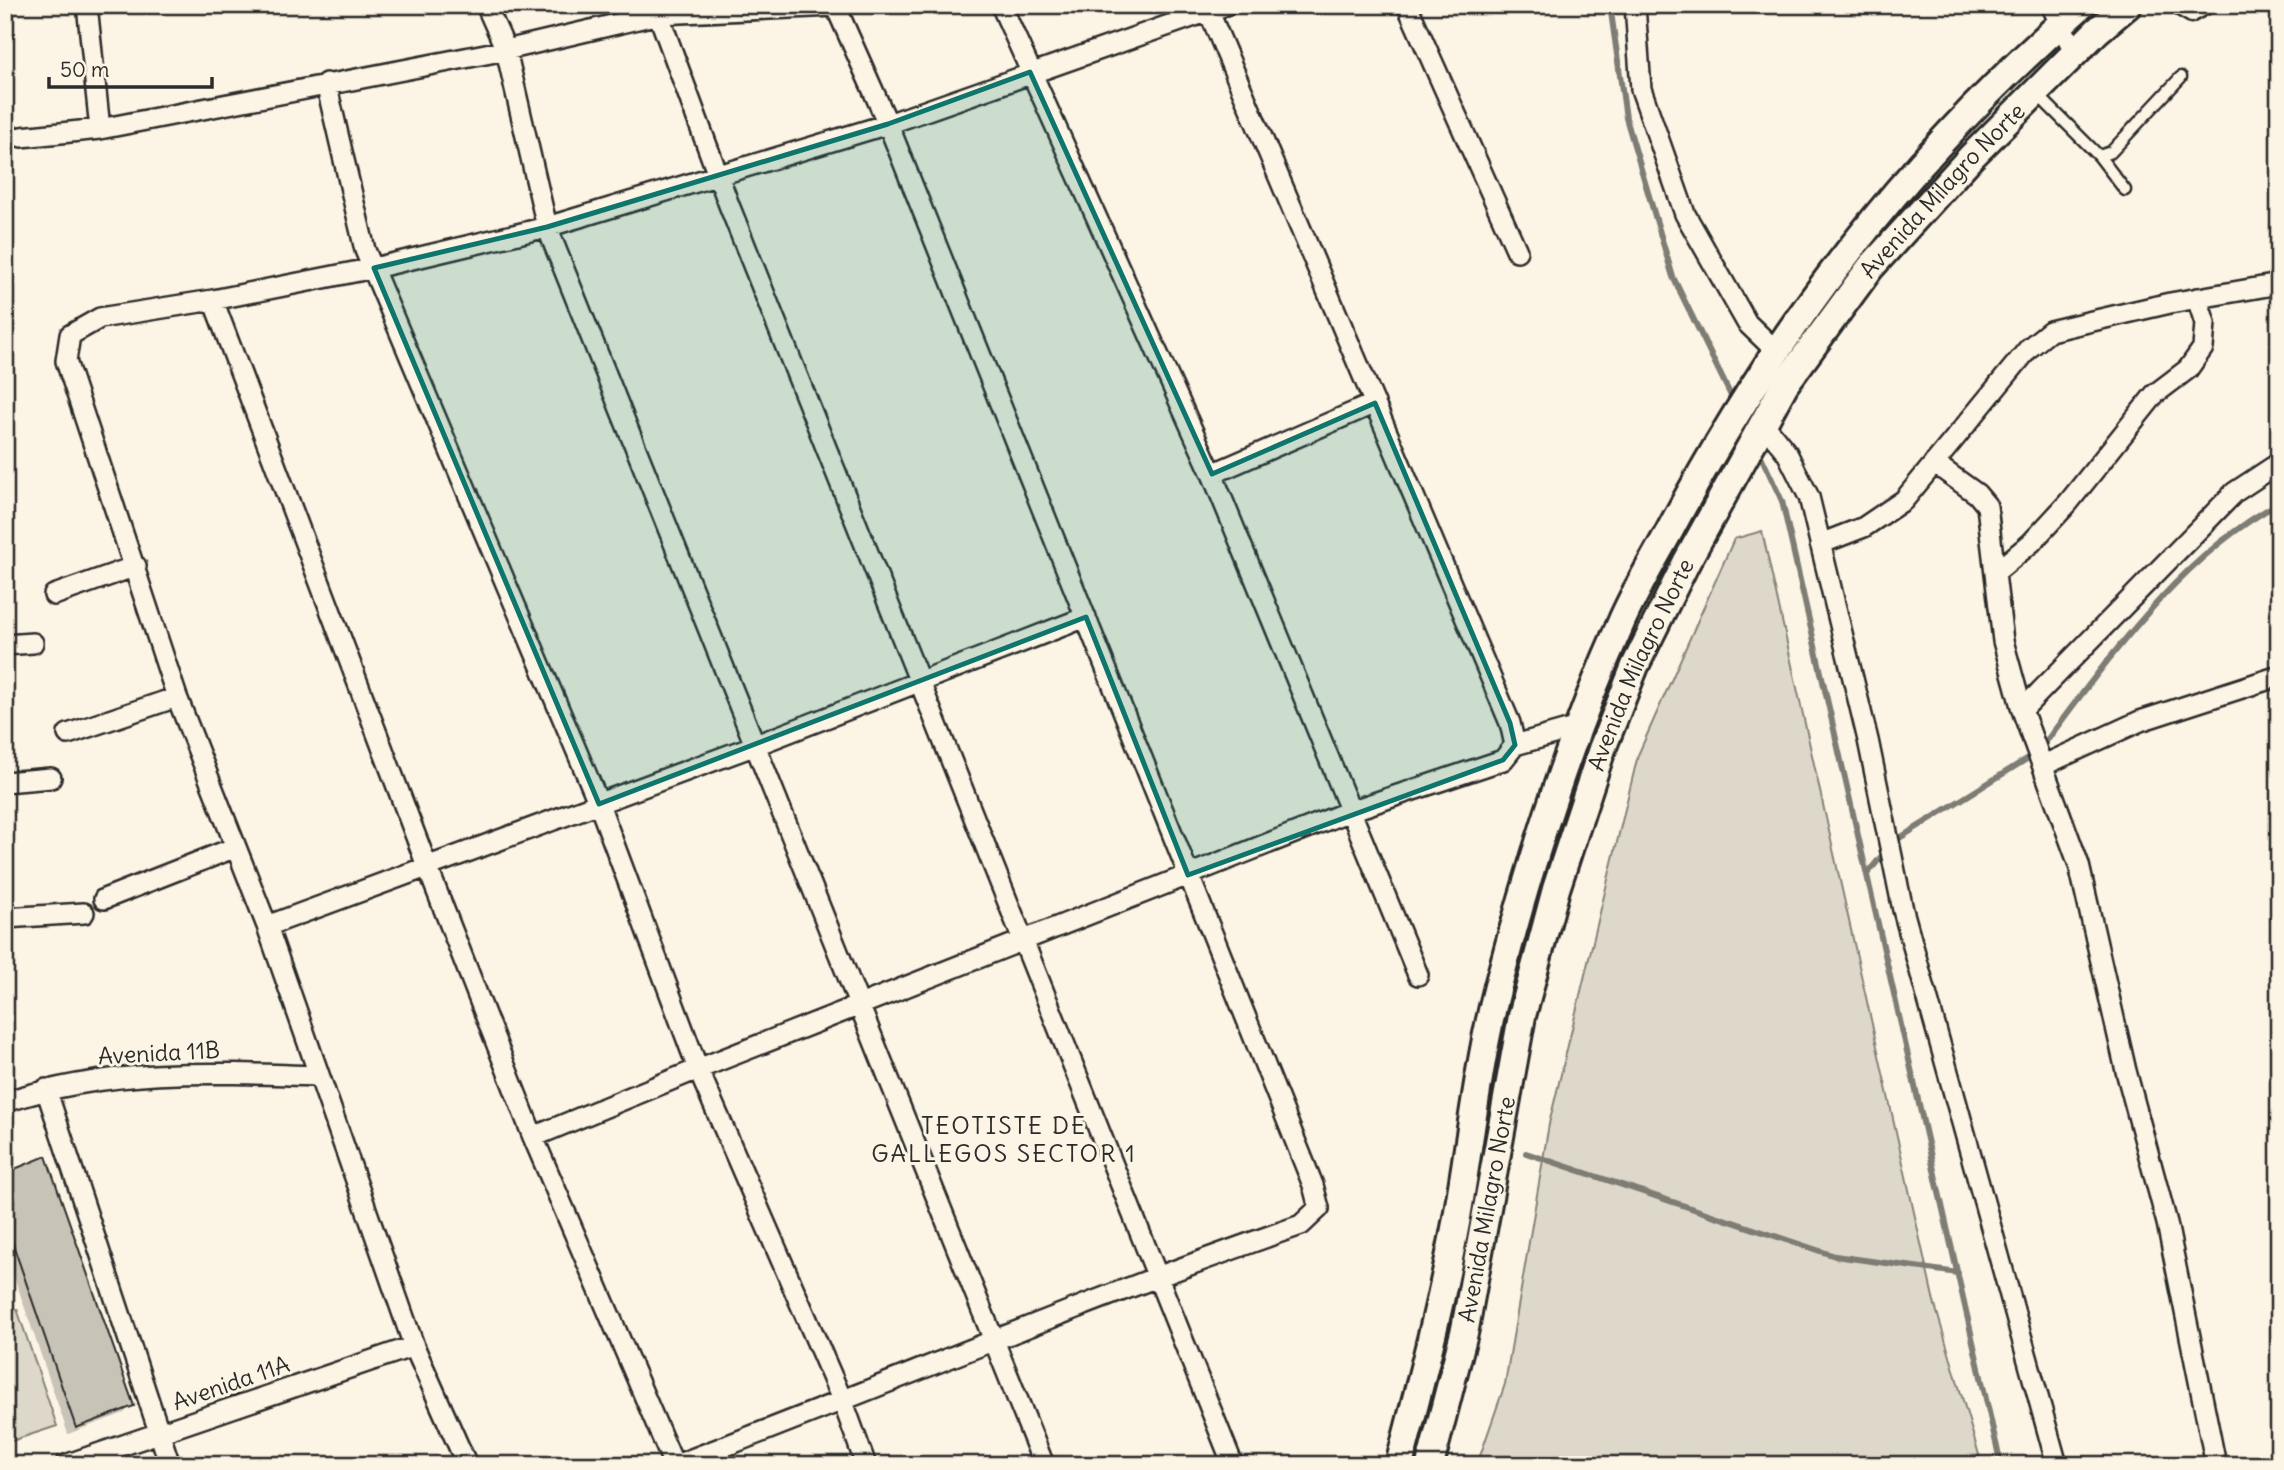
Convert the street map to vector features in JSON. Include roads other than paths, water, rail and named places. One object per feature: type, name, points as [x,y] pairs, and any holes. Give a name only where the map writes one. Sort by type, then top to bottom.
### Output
[{"type":"main road","name":"Avenida Milagro Norte","points":[[1399,1465],[1454,1229],[1497,991],[1527,882],[1578,727],[1621,622],[1701,472],[1775,350],[1851,244],[2055,15],[2082,5]]},
{"type":"main road","name":"Avenida Milagro Norte","points":[[1430,1465],[1465,1329],[1522,1016],[1560,877],[1602,749],[1636,666],[1687,561],[1785,384],[1870,268],[1971,157],[2075,53],[2128,5]]},
{"type":"street","points":[[87,5],[100,129]]},
{"type":"street","points":[[486,5],[506,50],[547,227],[1044,1465]]},
{"type":"street","points":[[1001,5],[1212,474],[1418,975]]},
{"type":"street","points":[[1407,5],[1517,251]]},
{"type":"street","points":[[1635,5],[1641,89],[1685,214],[1746,323],[1775,350]]},
{"type":"street","points":[[21,137],[100,129],[506,50],[657,10],[835,6],[888,124],[1313,1185],[1319,1208],[1301,1225],[1157,1275],[843,1402],[675,1465],[533,1137],[427,866],[213,300]]},
{"type":"street","points":[[467,1465],[414,1346],[317,1076],[267,926],[177,696],[66,361],[70,335],[100,318],[213,300],[374,268],[547,227],[888,124],[1214,7],[1375,403],[1510,723],[1515,745]]},
{"type":"street","points":[[657,10],[718,175],[1233,1465]]},
{"type":"street","points":[[2055,15],[2075,53]]},
{"type":"street","points":[[327,83],[365,250],[599,804],[698,1069],[843,1402],[866,1465]]},
{"type":"street","points":[[1820,544],[1886,516],[1904,500],[2029,348],[2050,331],[2197,298],[2279,284]]},
{"type":"street","points":[[1997,571],[2031,542],[2068,503],[2155,394],[2188,369],[2203,348],[2205,323],[2197,298]]},
{"type":"street","points":[[1212,474],[1375,403]]},
{"type":"street","points":[[1763,423],[1787,453],[1809,497],[1868,740],[1903,909],[2057,1465]]},
{"type":"street","points":[[1934,463],[1977,494],[1987,506],[1997,571],[2003,641],[2022,709],[2079,864],[2126,1071],[2167,1223],[2216,1465]]},
{"type":"street","points":[[2022,709],[2235,492],[2279,464]]},
{"type":"street","points":[[54,595],[135,566]]},
{"type":"street","points":[[267,926],[756,745],[1086,617]]},
{"type":"street","points":[[5,645],[33,643]]},
{"type":"street","points":[[2044,765],[2140,721],[2279,676]]},
{"type":"street","points":[[68,734],[177,696]]},
{"type":"street","points":[[533,1137],[1350,811],[1503,760],[1515,745],[1578,727]]},
{"type":"street","points":[[5,782],[51,778]]},
{"type":"street","points":[[104,899],[236,847]]},
{"type":"street","points":[[5,918],[84,913]]},
{"type":"street","name":"Avenida 11B","points":[[5,1102],[47,1089],[120,1076],[193,1071],[317,1076]]},
{"type":"street","points":[[47,1089],[170,1465]]},
{"type":"street","name":"Avenida 11A","points":[[65,1465],[414,1346]]},
{"type":"lane","points":[[2170,5],[2190,17],[2214,5]]},
{"type":"lane","points":[[2099,156],[2111,152],[2181,77]]},
{"type":"lane","points":[[2036,92],[2099,156],[2126,190]]},
{"type":"waterway","points":[[1610,5],[1626,118],[1673,277],[1732,398]]},
{"type":"waterway","points":[[1760,454],[1782,501],[2001,1465]]},
{"type":"waterway","points":[[2044,744],[2122,643],[2179,580],[2243,525],[2279,503]]},
{"type":"waterway","points":[[1898,839],[2030,757]]},
{"type":"waterway","points":[[1867,874],[1880,858]]},
{"type":"waterway","points":[[1526,1153],[1835,1256],[1958,1273]]},
{"type":"district","name":"TEOTISTE DE GALLEGOS SECTOR 1","points":[[1004,1140]]}]
